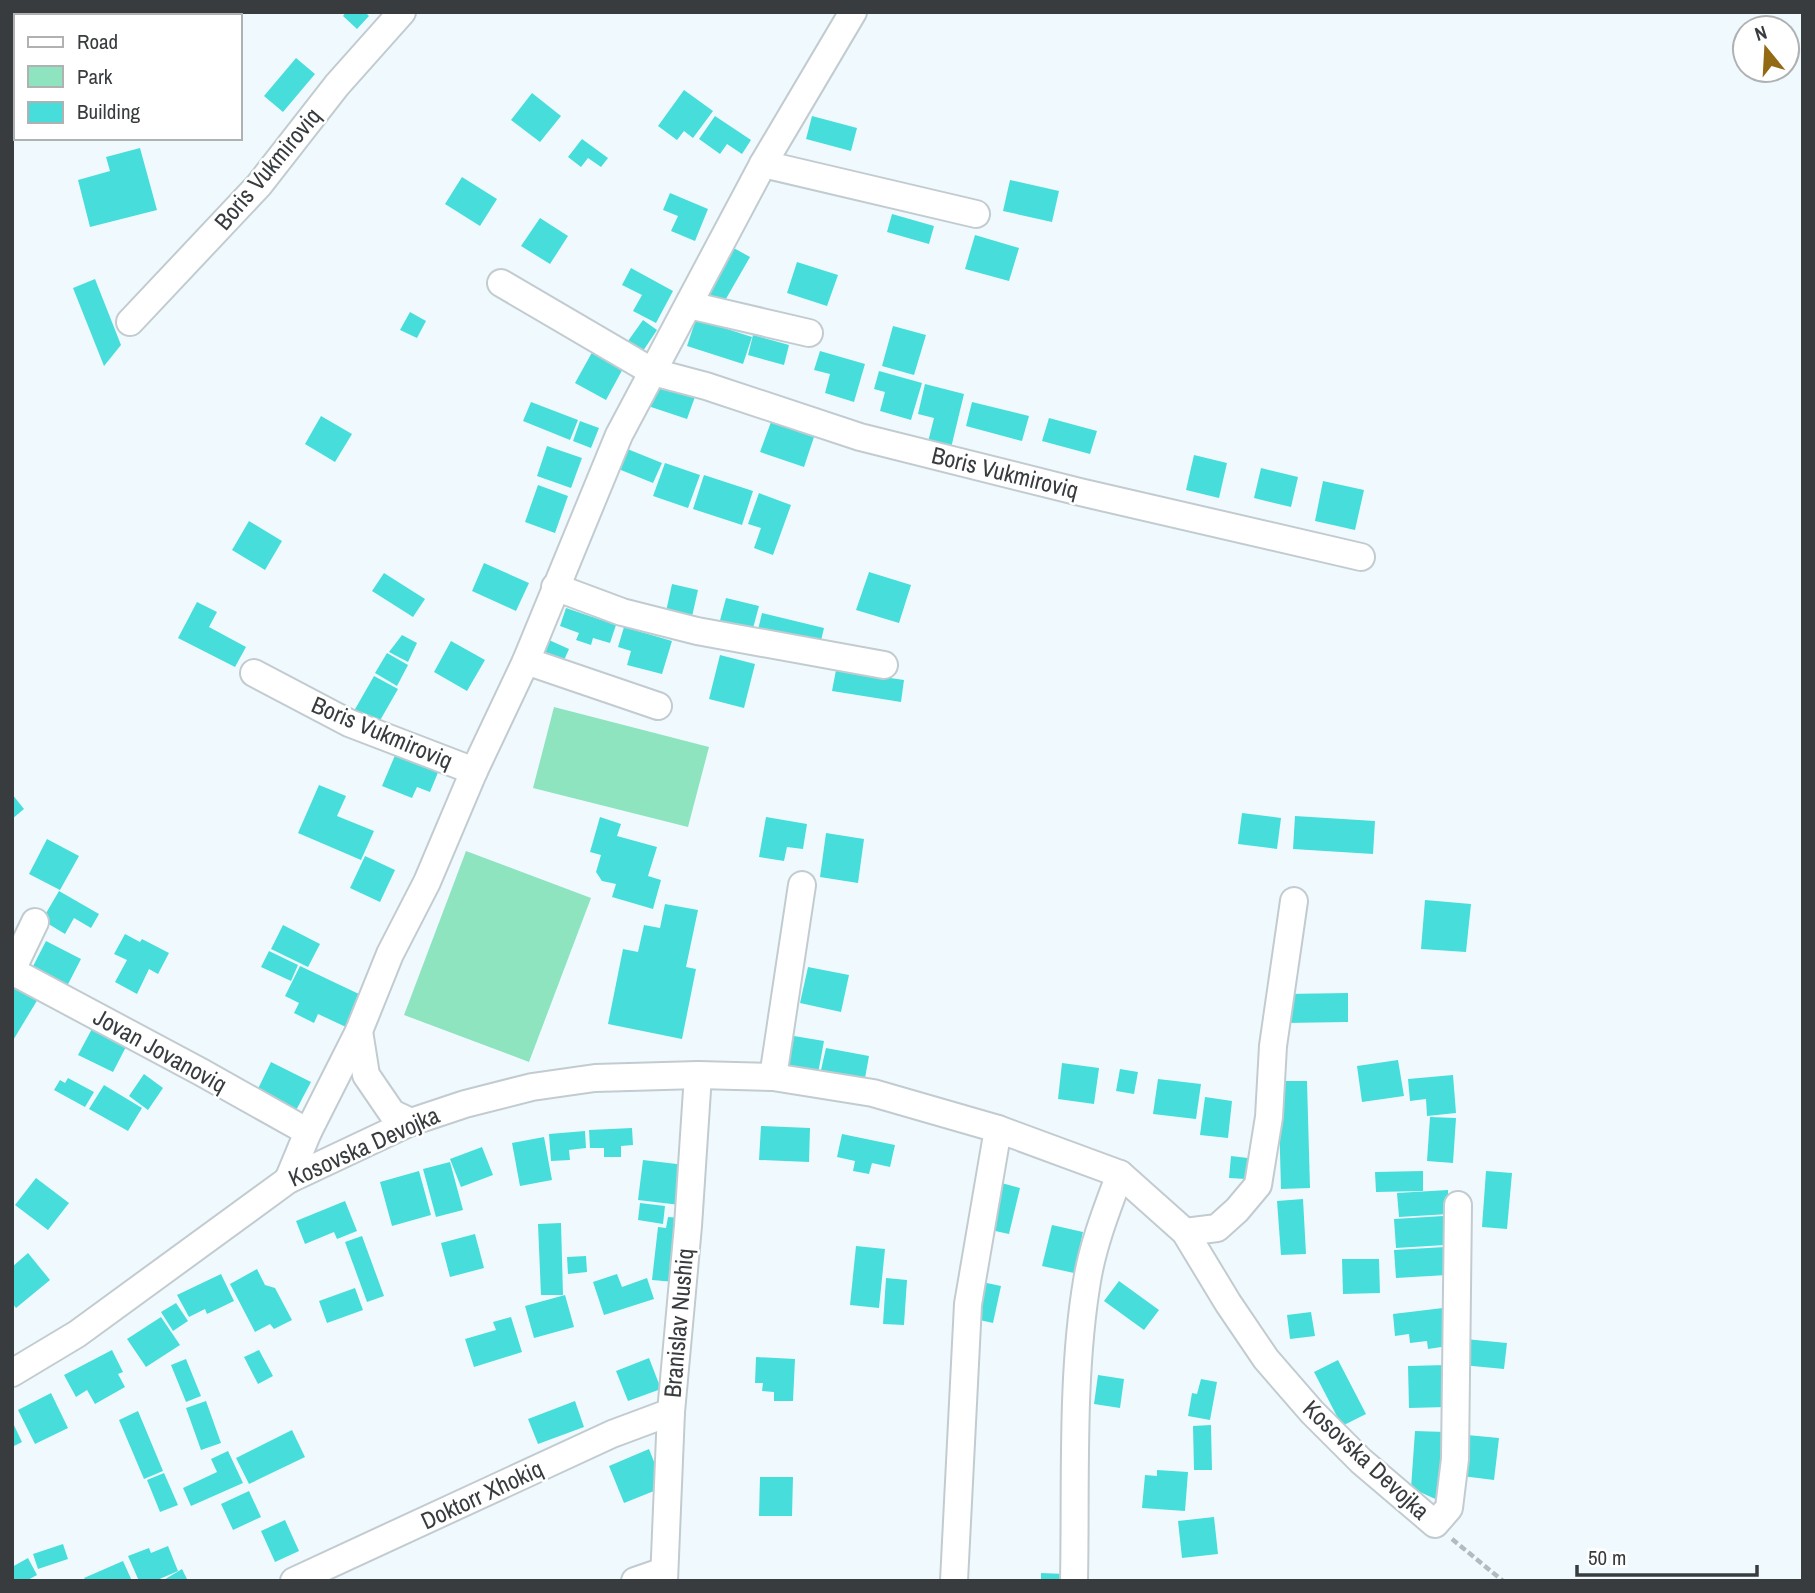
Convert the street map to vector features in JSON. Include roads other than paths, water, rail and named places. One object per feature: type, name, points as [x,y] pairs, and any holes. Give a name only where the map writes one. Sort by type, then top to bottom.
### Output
[{"type":"street","name":"Boris Vukmiroviq","points":[[130,322],[259,185],[337,85],[402,12]]},
{"type":"street","points":[[288,1180],[308,1132],[359,1031],[390,954],[427,882],[474,771],[526,661],[619,435],[763,164],[853,12]]},
{"type":"street","points":[[763,164],[976,214]]},
{"type":"street","name":"Boris Vukmiroviq","points":[[501,283],[653,372],[706,386],[860,436],[1080,492],[1361,557]]},
{"type":"street","points":[[689,305],[809,332]]},
{"type":"street","points":[[555,587],[622,612],[697,631],[884,665]]},
{"type":"street","points":[[526,661],[658,706]]},
{"type":"street","name":"Boris Vukmiroviq","points":[[254,673],[349,723],[474,771]]},
{"type":"street","points":[[773,1077],[802,885]]},
{"type":"street","points":[[1185,1232],[1217,1228],[1258,1185],[1269,1117],[1273,1046],[1294,901]]},
{"type":"street","name":"Jovan Jovanoviq","points":[[36,922],[12,971],[308,1132]]},
{"type":"street","points":[[359,1031],[366,1075],[392,1113],[411,1122]]},
{"type":"street","name":"Kosovska Devojka","points":[[12,1373],[77,1334],[288,1180],[411,1122],[465,1104],[531,1087],[595,1078],[698,1075],[773,1077],[873,1093],[998,1129],[1120,1174],[1185,1232],[1228,1303],[1275,1370],[1312,1412],[1361,1461],[1435,1524],[1449,1508],[1455,1459],[1458,1205]]},
{"type":"street","name":"Branislav Nushiq","points":[[635,1581],[664,1576],[671,1412],[698,1075]]},
{"type":"street","points":[[954,1581],[968,1304],[998,1129]]},
{"type":"street","points":[[1074,1581],[1078,1355],[1087,1281],[1097,1237],[1120,1174]]},
{"type":"street","name":"Doktorr Xhokiq","points":[[294,1581],[612,1434],[671,1412]]}]
